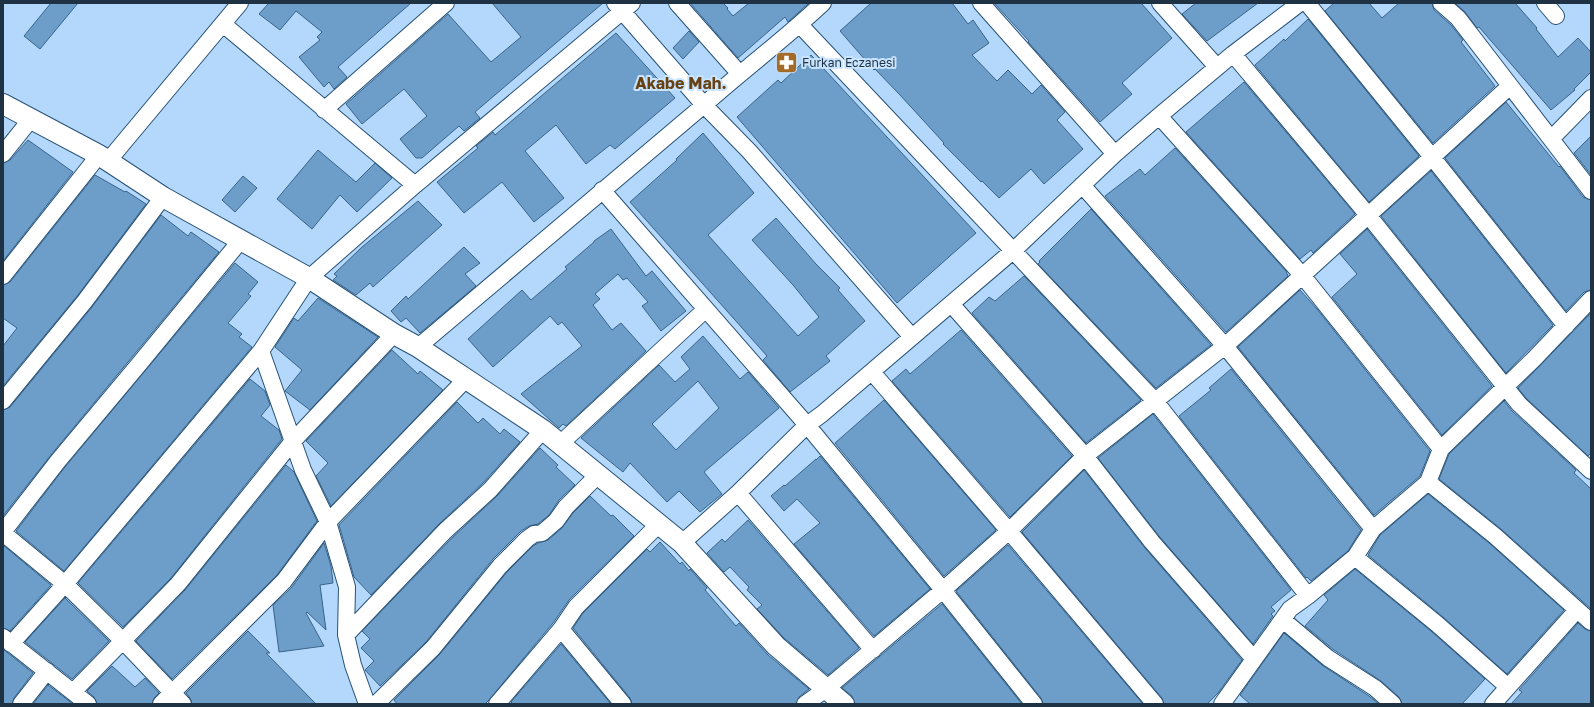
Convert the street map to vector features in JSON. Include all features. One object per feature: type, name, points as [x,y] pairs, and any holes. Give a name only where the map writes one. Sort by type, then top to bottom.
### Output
[{"type":"street","points":[[3,276],[103,158],[240,3]]},
{"type":"street","points":[[324,110],[446,3]]},
{"type":"street","points":[[677,3],[739,73]]},
{"type":"street","points":[[418,347],[704,105],[739,73],[800,25],[824,3]]},
{"type":"street","points":[[981,3],[1115,154]]},
{"type":"street","points":[[1160,3],[1217,67]]},
{"type":"street","points":[[682,543],[738,493],[807,425],[952,305],[1014,250],[1115,154],[1217,67],[1300,3]]},
{"type":"street","points":[[1307,3],[1566,326]]},
{"type":"street","points":[[1441,3],[1458,18],[1552,138],[1591,191]]},
{"type":"street","points":[[1545,3],[1556,16]]},
{"type":"street","points":[[88,704],[7,640],[65,584],[261,351],[309,278],[623,6],[704,105],[749,151],[912,337]]},
{"type":"street","points":[[223,24],[415,185]]},
{"type":"street","points":[[800,25],[1155,401],[1308,596]]},
{"type":"street","points":[[1233,54],[1368,215],[1519,404],[1591,471]]},
{"type":"street","points":[[805,704],[826,689],[943,590],[1009,531],[1085,456],[1225,346],[1510,86]]},
{"type":"street","points":[[1552,138],[1591,98]]},
{"type":"street","points":[[3,104],[103,158],[163,197],[309,278],[394,334],[418,347],[543,430],[561,443],[682,543],[776,646],[844,704]]},
{"type":"street","points":[[1159,116],[1302,275],[1441,449]]},
{"type":"street","points":[[3,154],[31,119]]},
{"type":"street","points":[[1082,185],[1225,346],[1373,529]]},
{"type":"street","points":[[602,190],[807,425],[943,590],[1034,704]]},
{"type":"street","points":[[3,401],[86,301],[163,197]]},
{"type":"street","points":[[183,704],[124,641],[65,584],[3,532],[58,461],[241,240]]},
{"type":"street","points":[[1230,701],[1254,658],[1290,609],[1355,557],[1373,529],[1428,482],[1441,449],[1534,359],[1591,299]]},
{"type":"street","points":[[952,305],[1085,456],[1152,542],[1254,658]]},
{"type":"street","points":[[561,443],[706,309]]},
{"type":"street","points":[[73,692],[178,584],[293,441],[394,334]]},
{"type":"street","points":[[261,351],[303,470],[328,522],[347,586],[346,635],[353,665],[367,704]]},
{"type":"street","points":[[872,372],[1155,704]]},
{"type":"street","points":[[161,704],[284,581],[328,522],[466,379]]},
{"type":"street","points":[[346,635],[445,531],[490,490],[543,430]]},
{"type":"street","points":[[376,704],[433,648],[500,566],[527,539],[534,534],[542,533],[556,521],[566,507],[598,475]]},
{"type":"street","points":[[1428,482],[1495,536],[1591,622]]},
{"type":"street","points":[[738,493],[873,650]]},
{"type":"street","points":[[497,704],[561,629],[576,607],[659,524]]},
{"type":"street","points":[[1355,557],[1437,624],[1508,687]]},
{"type":"street","points":[[1496,703],[1508,687],[1577,610]]},
{"type":"street","points":[[1282,620],[1328,658],[1375,688],[1393,704]]},
{"type":"street","points":[[561,629],[623,704]]},
{"type":"street","points":[[21,704],[47,671]]},
{"type":"building","points":[[51,3],[78,3],[40,49],[24,36]]},
{"type":"building","points":[[269,3],[411,3],[338,67],[347,77],[334,89],[329,82],[324,87],[299,57],[320,40],[317,37],[322,32],[296,11],[280,30],[259,14]]},
{"type":"building","points":[[492,3],[603,3],[475,112],[480,118],[464,131],[459,126],[422,158],[416,158],[400,139],[427,116],[404,89],[362,124],[346,104],[448,14],[491,62],[521,37]]},
{"type":"building","points":[[690,3],[723,3],[733,16],[749,3],[809,3],[788,22],[785,17],[738,58]]},
{"type":"building","points":[[871,3],[952,3],[968,24],[973,20],[989,43],[972,55],[997,81],[1008,70],[1032,94],[1041,85],[1065,112],[1057,120],[1083,149],[1044,184],[1031,169],[999,198],[943,144],[944,143],[900,95],[875,69],[874,70],[840,31]]},
{"type":"building","points":[[994,3],[1141,3],[1172,38],[1122,83],[1132,94],[1100,122]]},
{"type":"building","points":[[1196,3],[1258,3],[1207,41],[1182,14]]},
{"type":"building","points":[[1334,3],[1369,3],[1382,18],[1399,3],[1432,3],[1434,10],[1451,25],[1463,40],[1461,42],[1495,86],[1433,143],[1325,11]]},
{"type":"building","points":[[1455,3],[1515,3],[1537,28],[1536,29],[1558,57],[1578,38],[1591,52],[1591,72],[1574,89],[1575,90],[1551,110],[1479,27],[1477,28],[1465,12]]},
{"type":"building","points":[[1308,19],[1419,156],[1369,202],[1255,65],[1284,39],[1285,41]]},
{"type":"building","points":[[689,31],[699,42],[683,59],[673,48]]},
{"type":"building","points":[[616,33],[675,98],[615,149],[610,145],[586,164],[556,125],[525,151],[564,198],[534,222],[502,182],[464,213],[437,182],[478,148],[476,146],[493,132],[495,135]]},
{"type":"building","points":[[811,55],[976,233],[897,303],[737,117],[778,80],[781,83]]},
{"type":"building","points":[[1244,82],[1355,214],[1313,253],[1311,250],[1300,259],[1186,132]]},
{"type":"building","points":[[1506,102],[1559,167],[1560,166],[1583,197],[1591,200],[1591,290],[1584,292],[1566,311],[1445,158]]},
{"type":"building","points":[[703,133],[754,193],[708,235],[798,336],[819,317],[793,285],[752,240],[776,218],[816,264],[840,288],[838,290],[865,321],[826,356],[830,361],[790,392],[763,360],[767,356],[630,202],[677,160],[676,159]]},
{"type":"building","points":[[1591,136],[1591,175],[1574,153]]},
{"type":"building","points":[[28,140],[73,172],[3,261],[3,163],[10,160]]},
{"type":"building","points":[[1175,148],[1286,271],[1288,276],[1226,332],[1105,196],[1140,169],[1145,175]]},
{"type":"building","points":[[318,150],[356,182],[375,163],[392,178],[357,212],[340,195],[312,229],[277,199]]},
{"type":"building","points":[[1431,171],[1553,325],[1506,373],[1381,216]]},
{"type":"building","points":[[95,175],[125,192],[126,191],[146,204],[78,295],[3,386],[3,346],[17,328],[3,318],[3,285],[10,282]]},
{"type":"building","points":[[243,176],[257,188],[235,212],[222,200]]},
{"type":"building","points":[[418,201],[442,225],[373,287],[370,283],[356,295],[333,280],[337,276],[334,274],[362,247]]},
{"type":"building","points":[[1091,209],[1211,345],[1156,388],[1038,264],[1040,262],[1039,261]]},
{"type":"building","points":[[161,215],[188,236],[191,232],[219,252],[51,455],[3,516],[3,410],[10,407],[92,307]]},
{"type":"building","points":[[611,229],[646,276],[652,271],[686,311],[661,331],[642,306],[648,302],[627,278],[623,280],[618,274],[595,294],[600,299],[593,305],[612,330],[621,323],[646,351],[566,426],[563,424],[559,428],[521,394],[582,346],[562,322],[558,325],[550,316],[493,367],[468,339],[522,290],[531,300],[567,269],[565,267],[594,241]]},
{"type":"building","points":[[1367,229],[1492,386],[1442,435],[1332,297],[1357,274],[1340,254]]},
{"type":"building","points":[[464,247],[480,263],[465,274],[476,286],[420,333],[406,318],[401,322],[391,311],[406,296],[408,299]]},
{"type":"building","points":[[235,263],[258,282],[248,294],[251,296],[228,323],[242,334],[239,337],[252,347],[64,571],[16,531],[65,467]]},
{"type":"building","points":[[1024,276],[1141,400],[1086,443],[972,313],[989,297],[995,301]]},
{"type":"building","points":[[1300,290],[1317,309],[1430,451],[1420,476],[1374,515],[1238,347]]},
{"type":"building","points":[[318,298],[378,337],[310,410],[285,391],[302,370],[275,347],[294,318],[298,321]]},
{"type":"building","points":[[1591,313],[1591,453],[1588,456],[1526,398],[1518,388]]},
{"type":"building","points":[[961,330],[1072,456],[1010,517],[892,381],[906,369],[910,374]]},
{"type":"building","points":[[703,336],[740,379],[748,372],[779,408],[704,472],[722,494],[700,512],[679,491],[667,502],[630,463],[623,472],[581,438],[659,365],[675,382],[690,369],[681,357]],"holes":[[[698,381],[719,408],[676,450],[652,424]]]},
{"type":"building","points":[[392,350],[418,374],[420,371],[443,390],[331,506],[316,476],[328,463],[306,441]]},
{"type":"building","points":[[1231,369],[1361,530],[1348,551],[1311,581],[1307,577],[1306,578],[1179,416],[1211,390],[1209,388]]},
{"type":"building","points":[[250,379],[265,391],[270,405],[261,416],[279,430],[282,439],[171,578],[123,627],[78,583]]},
{"type":"building","points":[[884,400],[996,530],[944,576],[835,443]]},
{"type":"building","points":[[1504,401],[1512,411],[1576,470],[1574,473],[1591,489],[1591,609],[1501,529],[1439,479],[1449,454]]},
{"type":"building","points":[[457,402],[478,423],[483,418],[500,434],[504,429],[520,442],[483,483],[439,524],[371,595],[354,577],[339,525]]},
{"type":"building","points":[[1153,414],[1291,590],[1271,607],[1275,611],[1271,614],[1273,616],[1253,644],[1159,536],[1098,458]]},
{"type":"building","points":[[540,448],[558,465],[556,467],[575,485],[559,500],[549,515],[538,524],[529,526],[521,531],[493,559],[426,642],[380,686],[365,670],[374,661],[361,648],[370,639],[362,631],[452,538],[497,496]]},
{"type":"building","points":[[820,456],[930,589],[874,636],[794,544],[820,523],[797,499],[784,511],[771,496]]},
{"type":"building","points":[[286,465],[294,472],[317,521],[277,575],[172,679],[136,641],[185,590]]},
{"type":"building","points":[[1084,470],[1145,548],[1242,660],[1218,693],[1207,704],[1164,704],[1162,698],[1022,532]]},
{"type":"building","points":[[1428,494],[1489,543],[1564,610],[1507,674],[1443,617],[1368,555],[1380,535]]},
{"type":"building","points":[[590,496],[611,516],[613,515],[634,536],[569,600],[553,623],[488,701],[485,704],[397,704],[394,700],[440,654],[507,572],[533,546],[548,540],[562,528],[573,513]]},
{"type":"building","points":[[748,520],[859,648],[828,675],[784,638],[757,609],[762,605],[747,590],[749,587],[730,567],[724,572],[707,553],[722,539],[725,542]]},
{"type":"building","points":[[660,542],[680,564],[682,562],[689,571],[690,569],[707,588],[705,590],[736,626],[739,623],[768,655],[809,689],[799,697],[796,704],[632,704],[630,698],[573,628],[583,613],[647,549],[650,552]]},
{"type":"building","points":[[324,543],[331,566],[333,583],[320,585],[326,630],[307,612],[306,613],[324,646],[279,652],[273,605],[292,587]]},
{"type":"building","points":[[3,545],[51,585],[10,631],[3,628]]},
{"type":"building","points":[[1008,545],[1143,704],[1043,704],[1041,698],[956,591]]},
{"type":"building","points":[[1355,569],[1431,631],[1485,679],[1462,704],[1402,704],[1399,697],[1381,681],[1334,650],[1305,626],[1328,600],[1324,595]]},
{"type":"building","points":[[65,598],[109,641],[72,679],[25,642]]},
{"type":"building","points":[[942,604],[1022,704],[855,704],[852,696],[842,688]]},
{"type":"building","points":[[1578,623],[1585,629],[1591,631],[1591,704],[1511,704],[1522,692],[1519,690]]},
{"type":"building","points":[[248,631],[270,653],[266,653],[316,704],[192,704],[186,693]]},
{"type":"building","points":[[1284,633],[1322,665],[1379,704],[1250,704],[1240,695]]},
{"type":"building","points":[[561,644],[611,704],[513,704],[511,702]]},
{"type":"building","points":[[3,649],[33,673],[14,698],[12,704],[3,704]]},
{"type":"building","points":[[112,666],[135,687],[145,678],[159,693],[154,698],[152,704],[97,704],[94,697],[87,691]]},
{"type":"building","points":[[48,685],[73,704],[33,704]]},
{"type":"place","name":"Furkan Eczanesi","points":[[786,63]]},
{"type":"district","name":"Akabe Mah.","points":[[681,83]]}]
